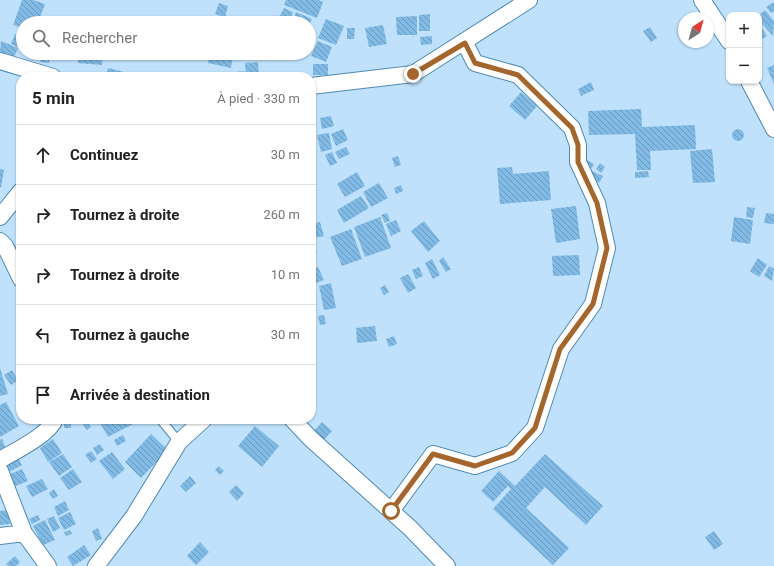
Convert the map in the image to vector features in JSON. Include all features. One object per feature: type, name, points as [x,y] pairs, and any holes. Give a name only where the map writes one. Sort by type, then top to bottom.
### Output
[{"type":"street","points":[[316,85],[413,74],[465,43],[529,0]]},
{"type":"street","points":[[702,0],[726,36]]},
{"type":"street","points":[[391,511],[433,454],[475,466],[512,453],[535,428],[560,349],[593,304],[607,248],[597,203],[578,162],[578,145],[572,128],[518,75],[475,63],[465,43]]},
{"type":"street","points":[[0,61],[36,72]]},
{"type":"street","points":[[752,84],[774,129]]},
{"type":"street","points":[[0,217],[16,197]]},
{"type":"street","points":[[0,241],[5,246],[16,268]]},
{"type":"street","points":[[0,460],[32,441],[53,424]]},
{"type":"street","points":[[96,566],[134,516],[179,442],[199,424]]},
{"type":"street","points":[[297,424],[311,439],[391,511],[447,566]]},
{"type":"street","points":[[0,471],[24,534],[48,566]]},
{"type":"street","points":[[0,536],[24,534]]},
{"type":"lane","points":[[164,424],[179,442]]},
{"type":"building","points":[[22,0],[33,0],[45,4],[41,16],[16,16]]},
{"type":"building","points":[[286,0],[318,0],[323,2],[317,18],[316,16],[312,16],[284,5]]},
{"type":"building","points":[[774,2],[774,11],[771,13],[766,7]]},
{"type":"building","points":[[219,3],[228,6],[225,16],[215,14]]},
{"type":"building","points":[[284,8],[293,12],[291,16],[280,16]]},
{"type":"building","points":[[765,10],[774,21],[773,36],[762,23],[762,12]]},
{"type":"building","points":[[296,12],[305,16],[294,16]]},
{"type":"building","points":[[430,14],[430,31],[419,31],[419,15]]},
{"type":"building","points":[[417,16],[417,35],[397,35],[396,17]]},
{"type":"building","points":[[16,17],[16,26],[13,25]]},
{"type":"building","points":[[326,19],[344,26],[336,45],[318,38]]},
{"type":"building","points":[[383,25],[387,44],[369,47],[365,28]]},
{"type":"building","points":[[650,27],[657,38],[651,42],[643,31]]},
{"type":"building","points":[[347,28],[355,28],[354,39],[347,39]]},
{"type":"building","points":[[762,28],[767,36],[762,39]]},
{"type":"building","points":[[15,34],[16,34],[16,46],[11,44]]},
{"type":"building","points":[[432,36],[432,44],[421,45],[420,37]]},
{"type":"building","points":[[1,41],[16,47],[14,58],[0,52]]},
{"type":"building","points":[[318,41],[332,47],[326,62],[316,58],[316,45]]},
{"type":"building","points":[[40,60],[49,60],[49,63],[40,62]]},
{"type":"building","points":[[78,60],[102,60],[102,65],[78,63]]},
{"type":"building","points":[[208,60],[232,60],[231,68],[208,63]]},
{"type":"building","points":[[258,62],[259,72],[246,72],[245,63]]},
{"type":"building","points":[[313,64],[328,64],[328,75],[316,75],[316,72],[313,72]]},
{"type":"building","points":[[774,65],[774,84],[767,68]]},
{"type":"building","points":[[108,68],[124,72],[107,72]]},
{"type":"building","points":[[591,82],[594,90],[581,96],[578,89]]},
{"type":"building","points":[[521,92],[537,106],[525,120],[509,106]]},
{"type":"building","points":[[641,109],[642,127],[695,125],[696,149],[650,151],[651,170],[637,170],[635,134],[589,135],[588,111]]},
{"type":"building","points":[[331,116],[334,126],[322,129],[320,118]]},
{"type":"building","points":[[343,129],[348,140],[336,146],[331,134]]},
{"type":"building","points":[[736,129],[740,129],[744,135],[740,141],[736,141],[732,137],[732,133]]},
{"type":"building","points":[[329,133],[332,149],[321,152],[317,135]]},
{"type":"building","points":[[346,147],[350,154],[339,159],[335,152]]},
{"type":"building","points":[[712,149],[715,182],[693,183],[690,151]]},
{"type":"building","points":[[332,152],[337,163],[330,166],[325,155]]},
{"type":"building","points":[[398,156],[401,165],[395,167],[392,158]]},
{"type":"building","points":[[584,158],[594,164],[591,169],[581,163]]},
{"type":"building","points":[[600,163],[605,167],[601,173],[596,169]]},
{"type":"building","points":[[512,167],[513,174],[549,171],[551,200],[500,204],[497,168]]},
{"type":"building","points":[[0,169],[4,170],[1,187],[0,187]]},
{"type":"building","points":[[592,171],[603,176],[599,183],[589,178]]},
{"type":"building","points":[[648,171],[649,177],[635,178],[635,172]]},
{"type":"building","points":[[357,172],[365,186],[345,197],[337,184]]},
{"type":"building","points":[[379,183],[388,198],[371,207],[363,192]]},
{"type":"building","points":[[401,185],[403,191],[396,194],[394,188]]},
{"type":"building","points":[[361,196],[369,208],[344,223],[337,210]]},
{"type":"building","points":[[576,206],[580,239],[556,243],[551,209]]},
{"type":"building","points":[[747,207],[755,208],[753,218],[746,217]]},
{"type":"building","points":[[387,213],[390,221],[385,223],[381,215]]},
{"type":"building","points":[[766,213],[774,214],[774,224],[764,223]]},
{"type":"building","points":[[380,217],[391,248],[365,257],[354,227]]},
{"type":"building","points":[[734,217],[753,220],[750,244],[731,241]]},
{"type":"building","points":[[396,220],[401,231],[391,236],[386,224]]},
{"type":"building","points":[[424,221],[440,241],[428,252],[411,231]]},
{"type":"building","points":[[320,222],[324,236],[316,238],[316,223]]},
{"type":"building","points":[[351,229],[362,259],[342,266],[330,237]]},
{"type":"building","points":[[579,255],[580,275],[553,276],[552,256]]},
{"type":"building","points":[[443,257],[451,269],[446,272],[439,261]]},
{"type":"building","points":[[758,258],[767,265],[759,277],[750,271]]},
{"type":"building","points":[[432,259],[440,275],[433,279],[425,263]]},
{"type":"building","points":[[769,266],[774,269],[772,281],[764,276]]},
{"type":"building","points":[[318,267],[324,280],[316,283],[316,268]]},
{"type":"building","points":[[419,267],[423,276],[416,279],[412,270]]},
{"type":"building","points":[[408,274],[416,288],[408,293],[400,278]]},
{"type":"building","points":[[331,283],[336,308],[324,310],[319,286]]},
{"type":"building","points":[[385,285],[389,292],[384,295],[380,288]]},
{"type":"building","points":[[324,315],[326,324],[320,325],[318,316]]},
{"type":"building","points":[[375,326],[377,341],[357,343],[356,328]]},
{"type":"building","points":[[394,336],[397,344],[389,347],[386,339]]},
{"type":"building","points":[[0,368],[8,394],[0,396]]},
{"type":"building","points":[[12,370],[16,377],[16,381],[11,385],[4,375]]},
{"type":"building","points":[[6,402],[16,420],[16,424],[19,426],[0,437],[0,405]]},
{"type":"building","points":[[322,422],[332,431],[323,441],[313,432]]},
{"type":"building","points":[[64,424],[71,424],[71,428],[64,428]]},
{"type":"building","points":[[83,424],[88,424],[91,427],[87,430]]},
{"type":"building","points":[[101,424],[133,424],[108,437]]},
{"type":"building","points":[[255,426],[279,446],[262,467],[238,446]]},
{"type":"building","points":[[151,434],[168,450],[141,478],[125,462]]},
{"type":"building","points":[[123,435],[126,441],[117,446],[114,440]]},
{"type":"building","points":[[2,439],[6,448],[0,451],[0,440]]},
{"type":"building","points":[[53,439],[62,453],[48,462],[40,448]]},
{"type":"building","points":[[100,444],[104,450],[97,455],[93,448]]},
{"type":"building","points":[[91,451],[97,459],[91,463],[85,455]]},
{"type":"building","points":[[112,452],[125,469],[113,479],[99,461]]},
{"type":"building","points":[[16,454],[22,465],[7,473],[1,462]]},
{"type":"building","points":[[63,454],[72,467],[59,476],[49,462]]},
{"type":"building","points":[[545,454],[603,506],[586,525],[545,487],[526,508],[569,548],[553,565],[493,509],[511,489],[508,486],[493,502],[481,491],[499,471],[515,486]]},
{"type":"building","points":[[219,466],[224,471],[220,475],[215,470]]},
{"type":"building","points":[[22,469],[28,481],[13,487],[8,475]]},
{"type":"building","points":[[73,469],[82,482],[69,490],[60,478]]},
{"type":"building","points":[[190,476],[196,483],[186,492],[180,486]]},
{"type":"building","points":[[42,479],[48,489],[32,497],[26,486]]},
{"type":"building","points":[[236,485],[244,493],[237,501],[229,492]]},
{"type":"building","points":[[54,489],[58,496],[53,499],[49,493]]},
{"type":"building","points":[[65,501],[69,510],[58,516],[54,507]]},
{"type":"building","points":[[9,510],[10,524],[0,525],[0,511]]},
{"type":"building","points":[[70,512],[76,524],[64,530],[58,518]]},
{"type":"building","points":[[38,515],[40,520],[32,524],[29,519]]},
{"type":"building","points":[[54,516],[60,528],[53,532],[47,519]]},
{"type":"building","points":[[45,520],[55,540],[43,545],[33,526]]},
{"type":"building","points":[[98,528],[102,539],[96,541],[92,531]]},
{"type":"building","points":[[70,530],[72,534],[66,536],[64,532]]},
{"type":"building","points":[[714,531],[723,544],[714,550],[705,537]]},
{"type":"building","points":[[200,542],[209,552],[196,565],[187,556]]},
{"type":"building","points":[[84,545],[91,555],[73,566],[67,557]]},
{"type":"building","points":[[15,556],[20,562],[16,566],[9,566],[6,564]]},
{"type":"route","points":[[391,511],[433,454],[475,466],[512,453],[535,428],[560,349],[593,304],[607,248],[597,203],[578,162],[578,145],[572,128],[556,110],[518,75],[475,63],[465,43],[413,74]]}]
